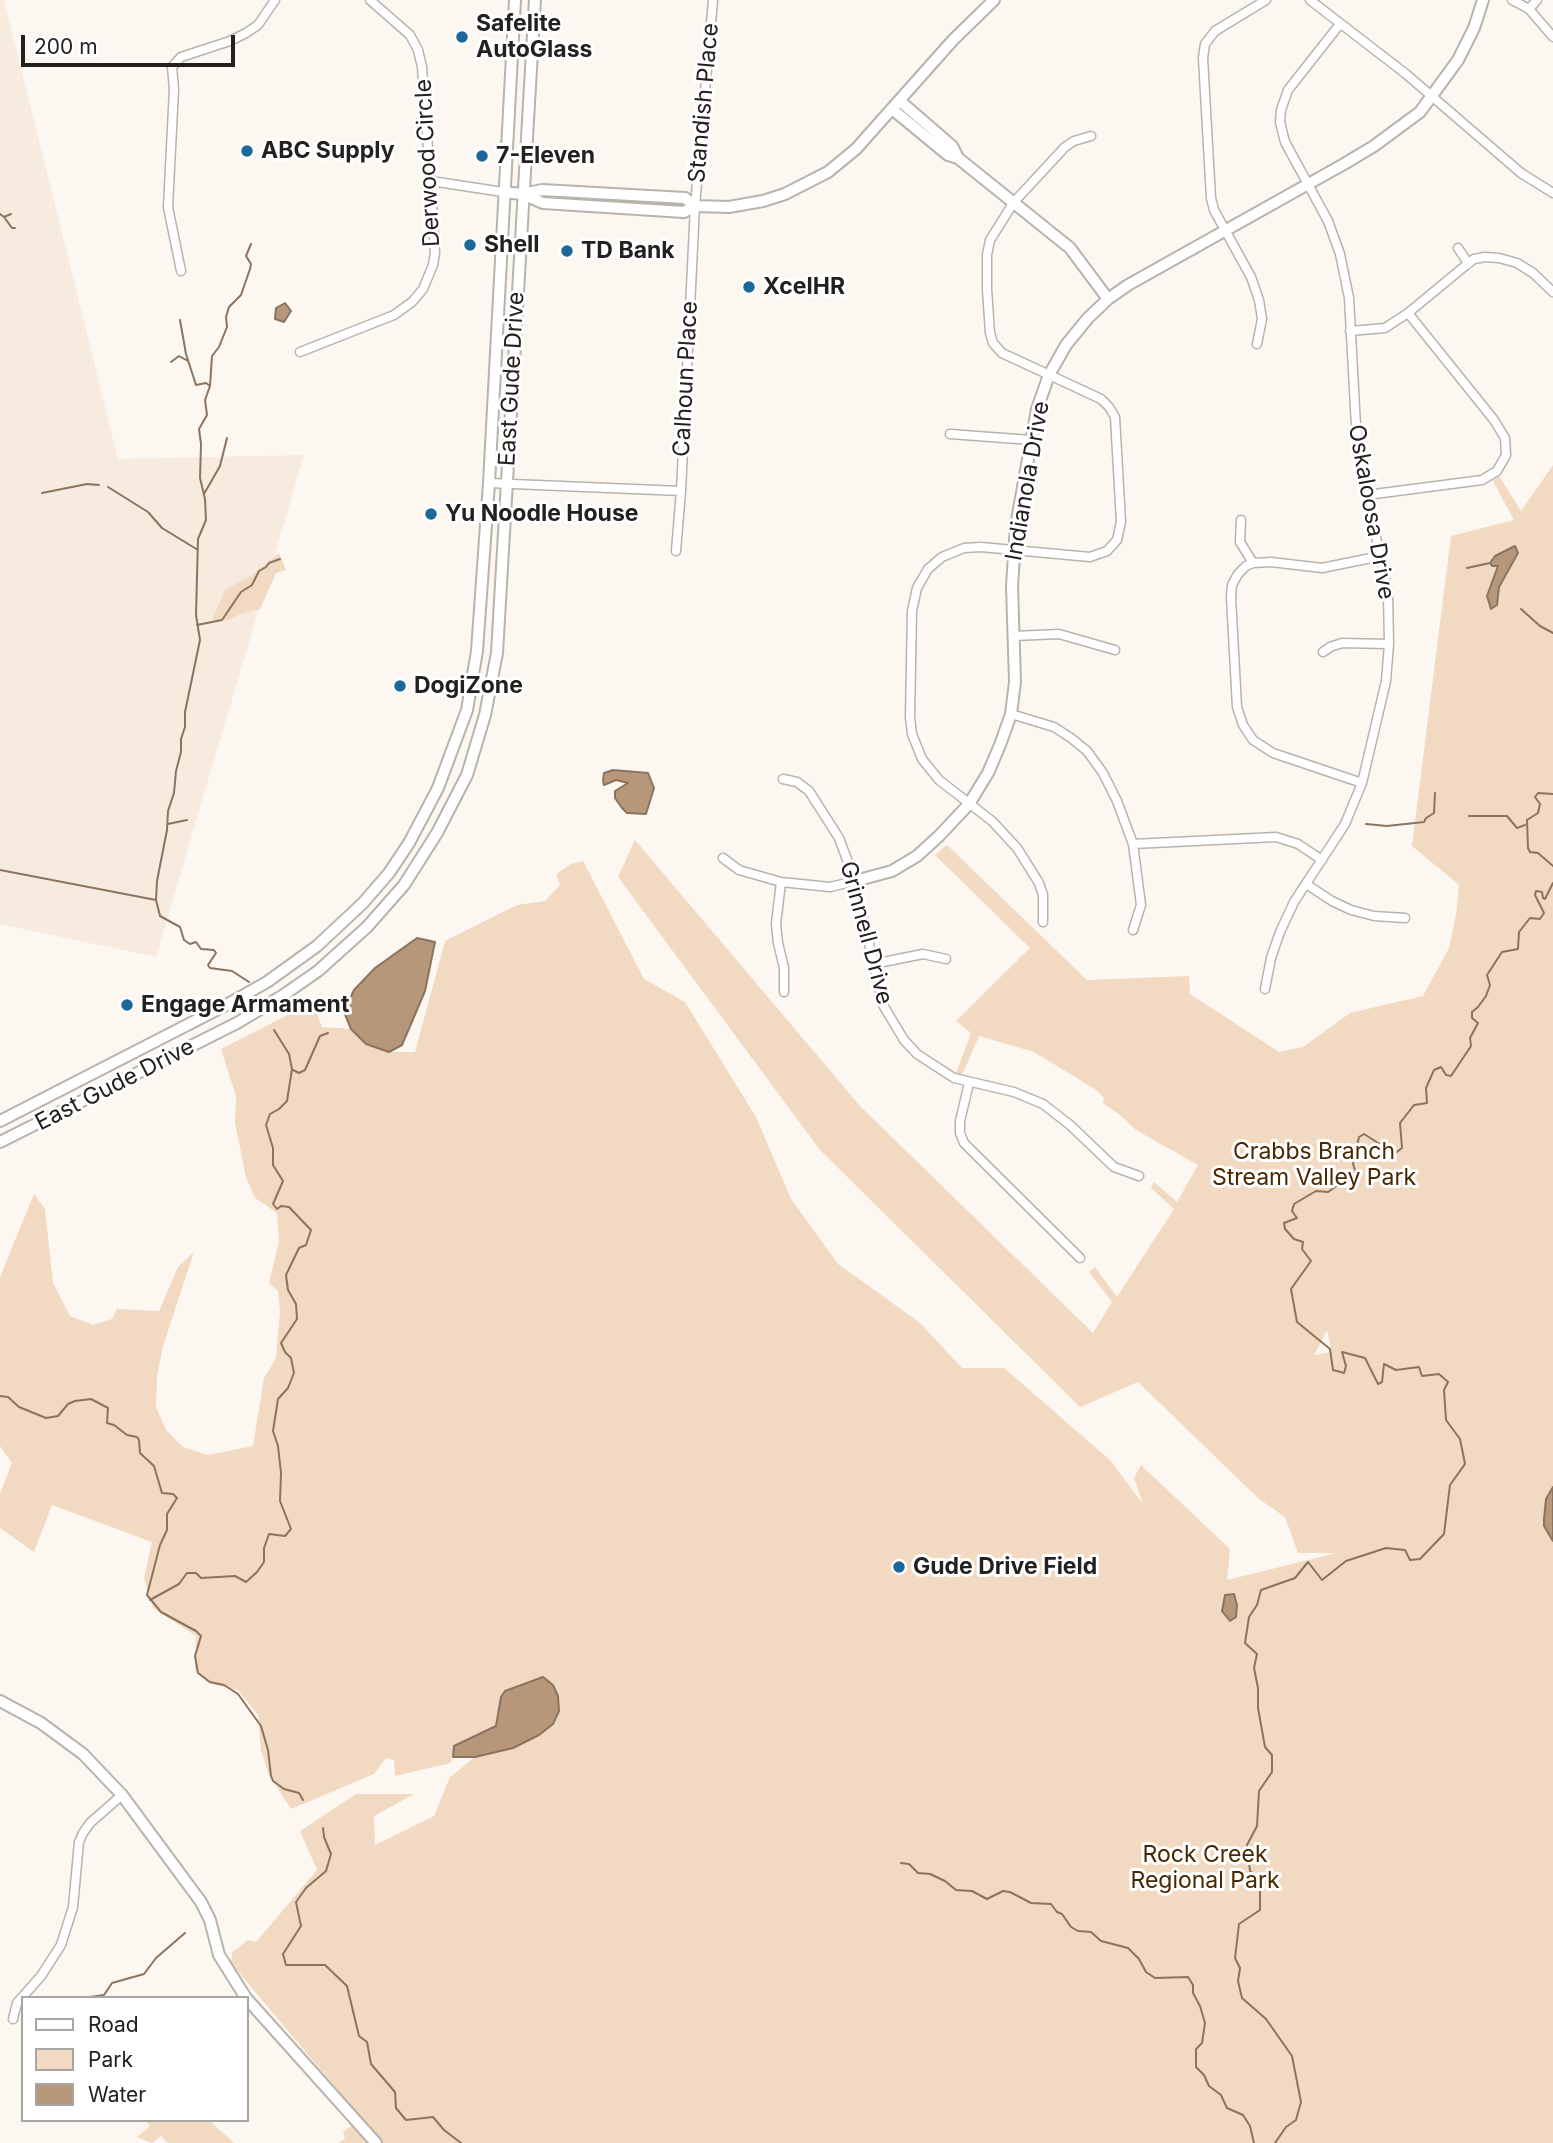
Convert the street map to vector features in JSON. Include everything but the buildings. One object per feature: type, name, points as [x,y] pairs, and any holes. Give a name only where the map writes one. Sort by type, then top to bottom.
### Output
[{"type":"main road","name":"East Gude Drive","points":[[0,1121],[229,1004],[267,982],[317,946],[389,873],[428,808],[445,771],[467,710],[477,651],[489,483],[515,0]]},
{"type":"main road","name":"East Gude Drive","points":[[0,1142],[269,1005],[318,971],[348,945],[404,885],[437,833],[467,775],[485,715],[496,653],[535,0]]},
{"type":"main road","points":[[503,192],[522,194],[543,203],[684,212],[695,206],[729,207],[763,201],[807,184],[828,172],[856,149],[953,40],[994,0]]},
{"type":"main road","name":"Indianola Drive","points":[[855,881],[892,871],[917,856],[969,804],[988,773],[1011,714],[1015,682],[1013,550],[1031,440],[1037,409],[1049,376],[1066,345],[1088,318],[1128,285],[1374,146],[1420,112],[1458,60],[1474,28],[1483,0]]},
{"type":"main road","points":[[896,105],[948,155],[958,158],[1070,248],[1108,299]]},
{"type":"main road","points":[[389,873],[404,885]]},
{"type":"main road","points":[[0,1701],[41,1723],[83,1754],[122,1795],[201,1902],[210,1920],[219,1955],[244,1996]]},
{"type":"main road","points":[[248,2001],[376,2143]]},
{"type":"street","points":[[181,271],[168,207],[174,89],[172,67],[181,57],[246,33],[258,25],[275,0]]},
{"type":"street","name":"Derwood Circle","points":[[300,352],[394,315],[412,302],[423,289],[431,272],[435,253],[424,76],[418,50],[410,36],[370,0]]},
{"type":"street","name":"Standish Place","points":[[695,206],[713,0]]},
{"type":"street","points":[[1257,344],[1262,319],[1259,300],[1251,277],[1210,198],[1203,58],[1205,44],[1215,31],[1266,0]]},
{"type":"street","points":[[1310,0],[1432,97],[1521,173],[1553,193]]},
{"type":"street","points":[[1512,0],[1529,9],[1553,37]]},
{"type":"street","points":[[1529,9],[1538,0]]},
{"type":"street","name":"Oskaloosa Drive","points":[[1265,989],[1280,932],[1306,884],[1345,824],[1362,783],[1386,681],[1389,644],[1388,593],[1367,495],[1356,426],[1349,298],[1340,254],[1328,222],[1285,142],[1280,122],[1288,90],[1340,24]]},
{"type":"street","points":[[1044,922],[1044,895],[1017,848],[992,821],[929,770],[912,734],[912,611],[916,588],[928,569],[942,557],[964,548],[981,547],[1090,557],[1102,554],[1116,540],[1121,522],[1115,417],[1101,398],[1002,354],[990,333],[987,278],[990,240],[1014,202],[1065,147],[1091,136]]},
{"type":"street","points":[[431,181],[503,192]]},
{"type":"street","name":"Calhoun Place","points":[[676,551],[695,206]]},
{"type":"street","points":[[1458,248],[1468,263]]},
{"type":"street","points":[[1350,331],[1385,328],[1408,313],[1474,259],[1499,258],[1517,263],[1533,273],[1553,292]]},
{"type":"street","points":[[1367,495],[1482,480],[1497,471],[1506,455],[1505,438],[1494,420],[1408,313]]},
{"type":"street","points":[[950,434],[1031,440]]},
{"type":"street","points":[[489,483],[681,491]]},
{"type":"street","points":[[1241,520],[1240,542],[1253,563]]},
{"type":"street","points":[[1362,783],[1273,753],[1253,740],[1243,725],[1237,707],[1232,584],[1246,566],[1253,563],[1271,562],[1322,568],[1381,556]]},
{"type":"street","points":[[1014,636],[1059,634],[1115,650]]},
{"type":"street","points":[[1323,652],[1330,646],[1342,643],[1389,644]]},
{"type":"street","points":[[1011,714],[1054,727],[1087,751],[1102,773],[1117,801],[1133,844],[1141,905],[1133,930]]},
{"type":"street","name":"Grinnell Drive","points":[[783,779],[802,785],[817,802],[839,838],[855,881],[883,1005],[904,1040],[916,1054],[954,1078],[1014,1092],[1043,1104],[1070,1125],[1114,1167],[1139,1176]]},
{"type":"street","points":[[1133,844],[1276,837],[1298,844],[1322,860]]},
{"type":"street","name":"Indianola Drive","points":[[723,858],[739,870],[781,882],[830,887],[855,881]]},
{"type":"street","points":[[781,882],[776,924],[785,968],[784,992]]},
{"type":"street","points":[[1306,884],[1352,910],[1374,916],[1405,918]]},
{"type":"street","points":[[873,964],[923,954],[946,959]]},
{"type":"street","points":[[970,1083],[960,1121],[960,1133],[964,1143],[1080,1258]]},
{"type":"street","points":[[23,1996],[41,1976],[61,1945],[74,1907],[78,1854],[83,1833],[90,1823],[122,1795]]},
{"type":"street","points":[[13,2019],[21,1998]]},
{"type":"shaded area","points":[[0,0],[4,0],[118,459],[304,455],[156,957],[0,924]]},
{"type":"green space","points":[[1553,465],[1553,2143],[382,2143],[231,1963],[232,1953],[248,1940],[256,1942],[317,1870],[300,1831],[356,1794],[414,1794],[374,1816],[375,1845],[434,1816],[450,1777],[475,1757],[513,1748],[501,1697],[496,1726],[454,1746],[451,1763],[395,1776],[394,1760],[386,1758],[374,1774],[291,1809],[269,1775],[261,1751],[258,1715],[238,1690],[207,1683],[195,1669],[196,1636],[153,1608],[144,1578],[152,1542],[52,1505],[34,1552],[0,1528],[0,1493],[12,1463],[0,1446],[0,1277],[34,1194],[45,1209],[53,1283],[70,1316],[93,1325],[112,1319],[117,1309],[159,1311],[178,1267],[194,1252],[163,1346],[157,1376],[156,1407],[166,1430],[183,1447],[208,1455],[253,1446],[264,1378],[276,1358],[280,1311],[278,1291],[269,1283],[279,1241],[277,1213],[255,1198],[246,1177],[235,1123],[236,1096],[221,1049],[313,1002],[322,1027],[351,1029],[366,1044],[389,1052],[415,1052],[445,941],[517,905],[545,901],[560,885],[556,874],[571,864],[583,861],[644,979],[685,1002],[756,1117],[791,1199],[838,1264],[919,1322],[962,1368],[1004,1368],[1110,1460],[1143,1504],[1134,1478],[1141,1465],[1230,1549],[1227,1580],[1337,1553],[1298,1553],[1285,1517],[1259,1499],[1138,1382],[1080,1407],[820,1150],[618,877],[635,840],[860,1106],[1093,1333],[1112,1302],[1089,1272],[1095,1267],[1117,1297],[1174,1209],[1151,1188],[1154,1182],[1177,1202],[1198,1165],[1136,1130],[1103,1103],[1104,1098],[1095,1089],[1034,1052],[979,1036],[962,1075],[956,1073],[971,1033],[956,1021],[1030,948],[935,855],[947,845],[1087,980],[1189,976],[1190,994],[1279,1052],[1303,1047],[1350,1013],[1423,996],[1449,948],[1459,885],[1412,846],[1451,536],[1514,520],[1493,481],[1499,476],[1521,511]],"holes":[[[1327,1330],[1332,1352],[1315,1355]]]},
{"type":"green space","points":[[279,553],[286,570],[276,573],[260,609],[228,620],[212,620],[225,590],[252,575]]},
{"type":"green space","points":[[147,2122],[211,2122],[234,2143],[168,2143],[161,2136],[152,2143],[137,2137],[150,2126]]},
{"type":"green space","points":[[353,2125],[367,2143],[338,2143],[345,2139],[343,2132]]},
{"type":"water","points":[[285,303],[291,311],[284,322],[275,319],[276,308]]},
{"type":"water","points":[[1515,546],[1518,553],[1499,587],[1497,605],[1491,609],[1487,596],[1498,566],[1492,566],[1490,563],[1495,556]]},
{"type":"water","points":[[613,770],[648,773],[654,788],[646,814],[627,813],[615,798],[615,791],[628,783],[616,780],[604,785],[604,773]]},
{"type":"water","points":[[417,938],[435,942],[425,991],[402,1045],[389,1052],[366,1044],[351,1029],[344,1012],[354,990],[375,968]]},
{"type":"water","points":[[1553,1487],[1553,1541],[1544,1526],[1544,1519],[1546,1499]]},
{"type":"water","points":[[1234,1594],[1236,1617],[1230,1621],[1222,1611],[1225,1595]]},
{"type":"water","points":[[543,1677],[553,1685],[558,1696],[559,1711],[553,1724],[539,1735],[513,1748],[475,1757],[453,1757],[454,1746],[496,1726],[501,1697],[505,1691]]},
{"type":"waterway","points":[[0,214],[4,217],[11,214]]},
{"type":"waterway","points":[[4,217],[12,228],[15,228]]},
{"type":"waterway","points":[[249,982],[232,971],[210,968],[208,965],[216,953],[214,950],[201,949],[196,942],[190,944],[184,940],[180,927],[160,916],[156,900],[168,811],[174,793],[185,712],[200,640],[196,615],[198,539],[206,520],[200,478],[199,429],[207,415],[205,400],[210,386],[212,356],[227,327],[229,307],[241,295],[251,264],[246,256],[251,244]]},
{"type":"waterway","points":[[180,320],[186,354],[196,385],[206,383],[210,386]]},
{"type":"waterway","points":[[171,362],[179,356],[188,361]]},
{"type":"waterway","points":[[204,494],[220,466],[227,438]]},
{"type":"waterway","points":[[42,493],[87,484],[99,485]]},
{"type":"waterway","points":[[108,487],[148,512],[162,528],[198,550]]},
{"type":"waterway","points":[[197,625],[222,620],[241,592],[252,585],[259,571],[280,559]]},
{"type":"waterway","points":[[1467,568],[1490,563]]},
{"type":"waterway","points":[[1521,609],[1540,626],[1553,633]]},
{"type":"waterway","points":[[1366,824],[1387,826],[1424,822],[1434,813],[1435,793]]},
{"type":"waterway","points":[[1553,794],[1538,793],[1535,797],[1540,804],[1538,813],[1527,820],[1530,852],[1538,853],[1553,866]]},
{"type":"waterway","points":[[1469,816],[1507,816],[1517,828],[1525,825]]},
{"type":"waterway","points":[[168,824],[187,820]]},
{"type":"waterway","points":[[0,870],[156,900]]},
{"type":"waterway","points":[[1275,2143],[1286,2127],[1296,2120],[1301,2102],[1292,2056],[1266,2019],[1242,1998],[1238,1981],[1240,1968],[1235,1958],[1239,1924],[1260,1910],[1260,1880],[1250,1871],[1247,1845],[1257,1826],[1259,1791],[1272,1772],[1272,1755],[1265,1747],[1258,1708],[1254,1668],[1257,1654],[1245,1643],[1249,1617],[1257,1605],[1261,1590],[1295,1578],[1308,1562],[1322,1580],[1346,1561],[1386,1548],[1405,1550],[1410,1560],[1420,1559],[1444,1534],[1450,1485],[1465,1464],[1460,1439],[1446,1420],[1444,1390],[1448,1382],[1439,1374],[1422,1376],[1419,1367],[1396,1370],[1384,1364],[1382,1382],[1378,1384],[1365,1358],[1342,1352],[1346,1366],[1344,1373],[1333,1370],[1330,1349],[1297,1322],[1291,1289],[1311,1261],[1302,1249],[1303,1242],[1294,1239],[1285,1229],[1284,1223],[1297,1218],[1292,1211],[1294,1204],[1316,1191],[1328,1192],[1338,1185],[1347,1173],[1356,1173],[1353,1164],[1359,1137],[1364,1134],[1386,1148],[1387,1154],[1394,1154],[1402,1148],[1400,1123],[1414,1105],[1427,1103],[1426,1088],[1434,1070],[1441,1067],[1446,1075],[1451,1076],[1471,1046],[1470,1038],[1478,1023],[1472,1018],[1472,1012],[1486,996],[1490,985],[1487,975],[1502,952],[1518,949],[1519,932],[1530,918],[1540,919],[1544,913],[1535,895],[1536,891],[1542,892],[1545,899],[1553,883]]},
{"type":"waterway","points":[[150,1600],[179,1584],[187,1573],[196,1573],[201,1578],[235,1576],[246,1582],[264,1562],[264,1548],[269,1534],[285,1536],[291,1529],[280,1501],[281,1473],[278,1446],[273,1431],[278,1399],[288,1388],[294,1373],[291,1358],[281,1343],[297,1319],[296,1304],[288,1290],[286,1275],[299,1248],[306,1245],[311,1230],[289,1207],[281,1206],[277,1209],[273,1204],[283,1181],[273,1165],[273,1148],[266,1125],[270,1114],[287,1101],[292,1069],[289,1054],[274,1030]]},
{"type":"waterway","points":[[293,1070],[299,1073],[305,1070],[320,1036],[328,1033]]},
{"type":"waterway","points":[[0,1396],[8,1397],[19,1407],[46,1418],[58,1416],[68,1404],[75,1401],[91,1399],[108,1408],[107,1423],[127,1435],[137,1437],[140,1453],[154,1466],[162,1493],[173,1494],[177,1498],[167,1514],[167,1530],[160,1545],[147,1595],[161,1612],[201,1636],[195,1656],[198,1673],[210,1682],[224,1685],[238,1694],[261,1726],[273,1781],[284,1789],[299,1793],[303,1800]]},
{"type":"waterway","points":[[323,1828],[331,1854],[326,1871],[306,1888],[296,1902],[301,1926],[283,1954],[286,1965],[325,1965],[347,1986],[359,2036],[367,2042],[371,2064],[395,2092],[396,2108],[406,2120],[433,2117],[461,2143]]},
{"type":"waterway","points":[[901,1863],[909,1864],[918,1873],[930,1874],[945,1881],[956,1890],[972,1891],[987,1899],[1003,1891],[1031,1903],[1051,1904],[1071,1927],[1078,1931],[1091,1932],[1101,1941],[1128,1948],[1139,1959],[1146,1972],[1155,1978],[1188,1977],[1205,2023],[1202,2043],[1196,2049],[1196,2067],[1209,2086],[1221,2095],[1227,2108],[1243,2115],[1250,2126],[1254,2143]]},
{"type":"waterway","points":[[97,1996],[104,1995],[112,1983],[144,1974],[156,1958],[185,1933]]},
{"type":"place","name":"Safelite AutoGlass","points":[[462,37]]},
{"type":"place","name":"ABC Supply","points":[[247,151]]},
{"type":"place","name":"7-Eleven","points":[[482,156]]},
{"type":"place","name":"Shell","points":[[470,245]]},
{"type":"place","name":"TD Bank","points":[[567,251]]},
{"type":"place","name":"XcelHR","points":[[749,287]]},
{"type":"place","name":"Yu Noodle House","points":[[431,514]]},
{"type":"place","name":"DogiZone","points":[[400,686]]},
{"type":"place","name":"Engage Armament","points":[[127,1005]]},
{"type":"place","name":"Gude Drive Field","points":[[899,1567]]},
{"type":"park label","name":"Crabbs Branch Stream Valley Park","points":[[1314,1165]]},
{"type":"park label","name":"Rock Creek Regional Park","points":[[1205,1868]]}]
